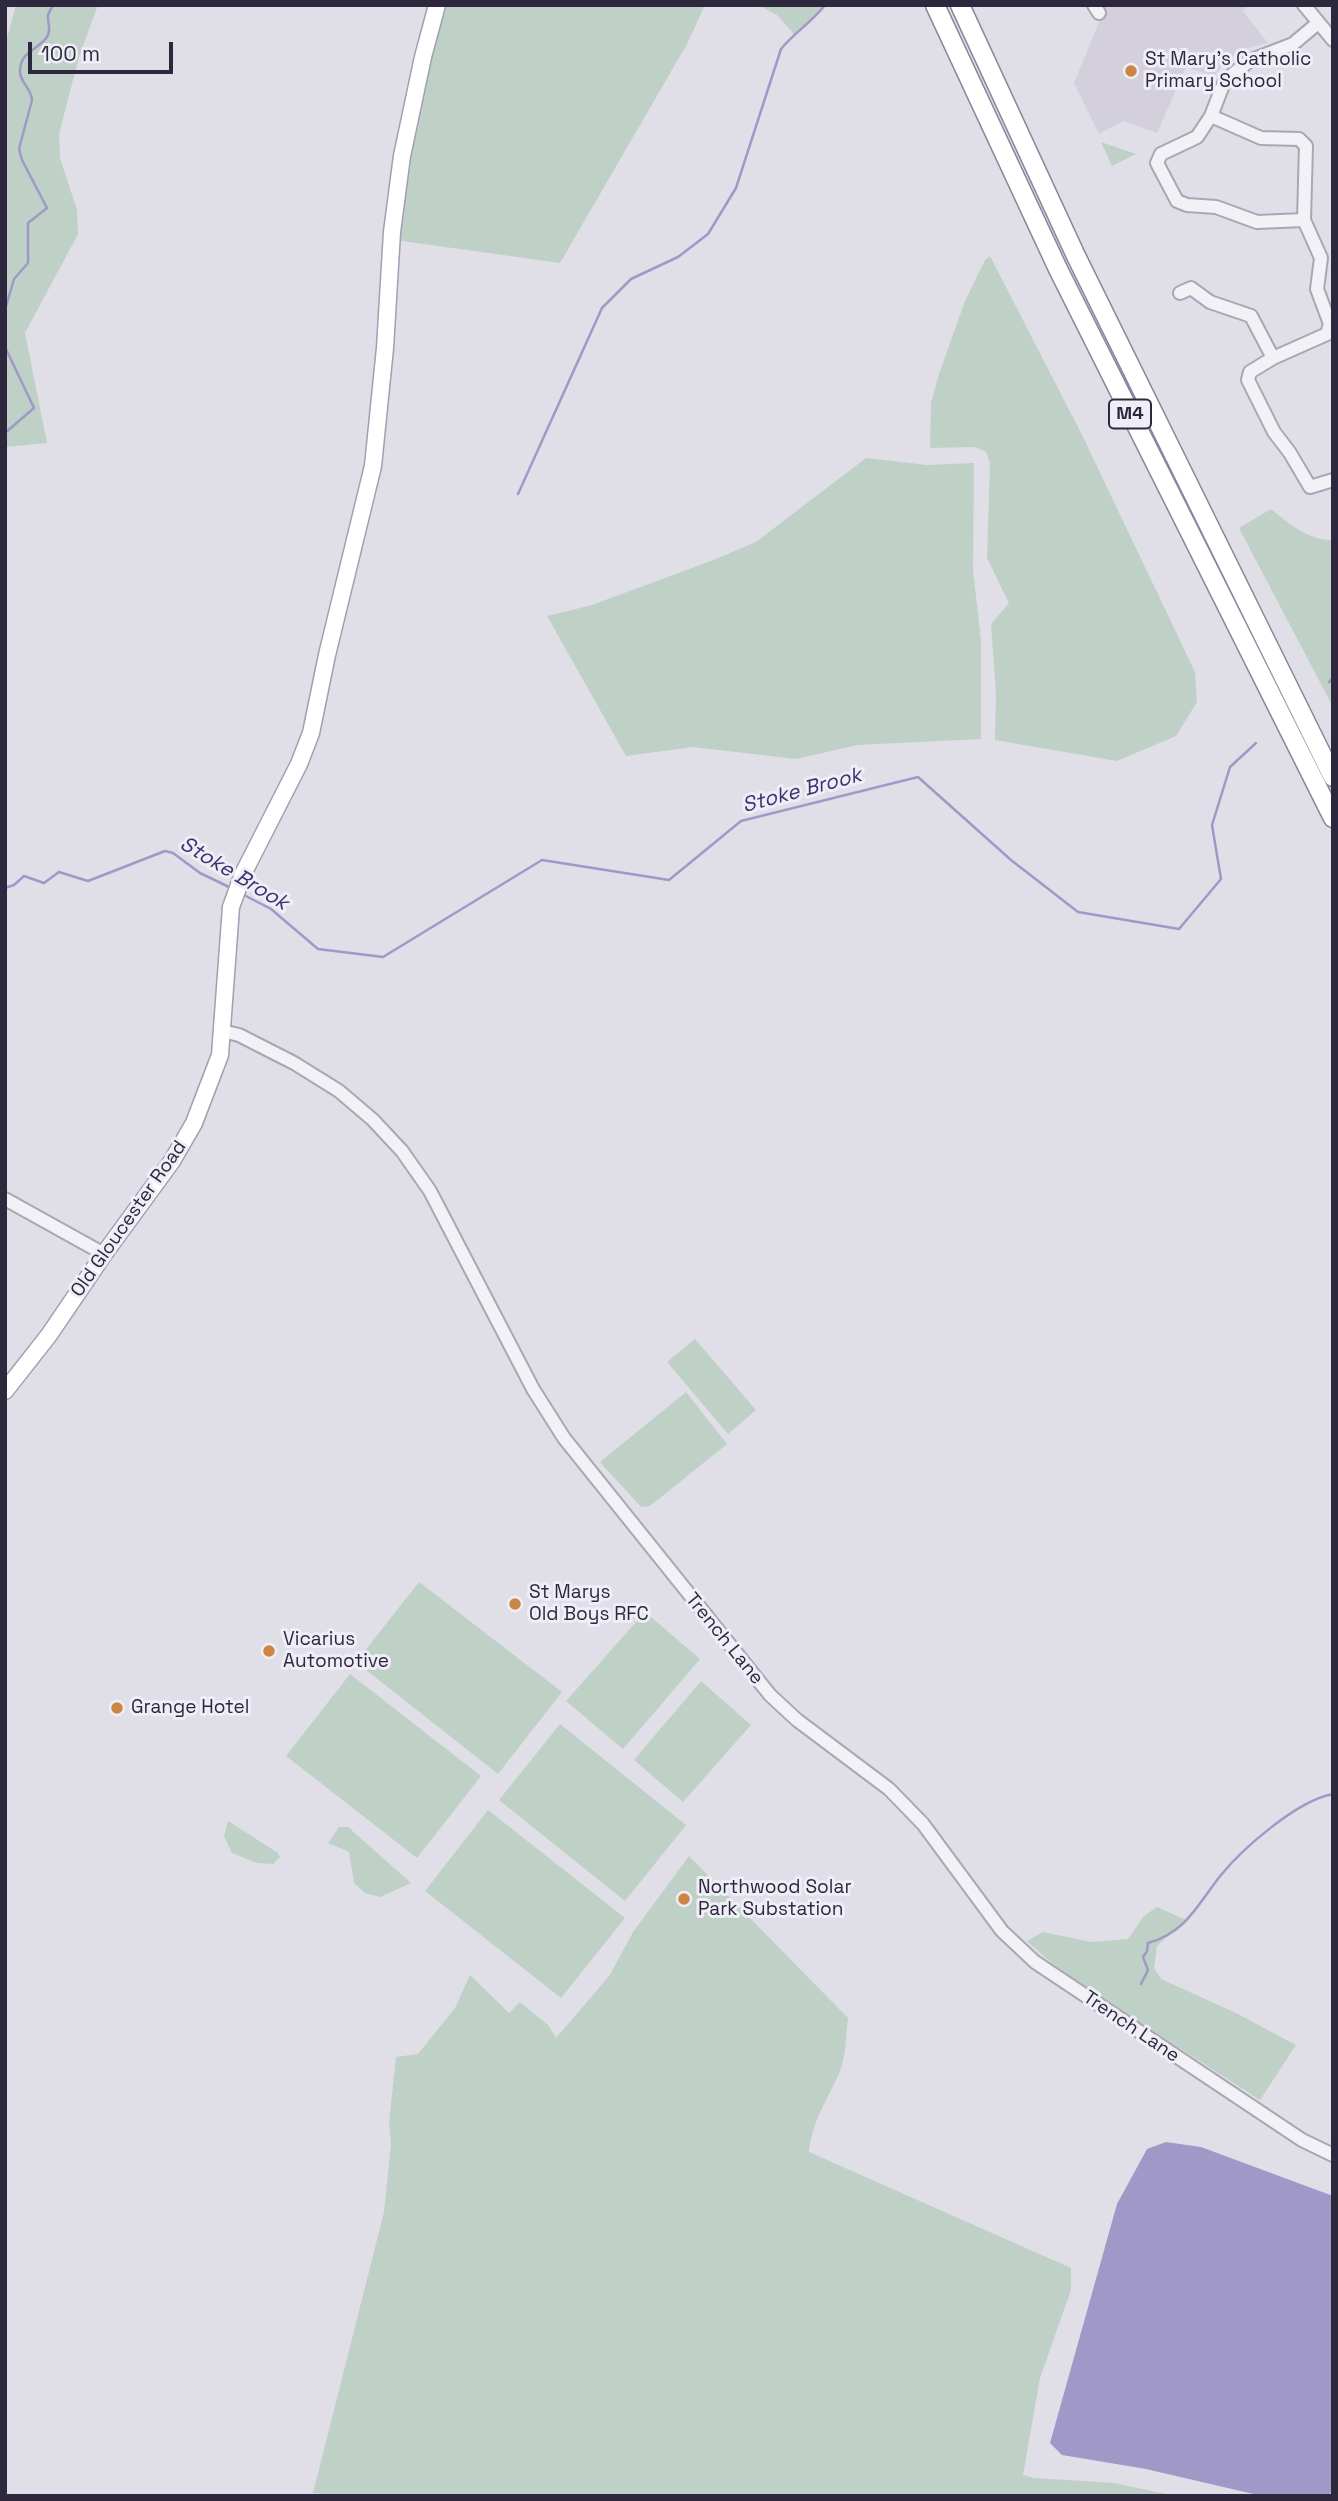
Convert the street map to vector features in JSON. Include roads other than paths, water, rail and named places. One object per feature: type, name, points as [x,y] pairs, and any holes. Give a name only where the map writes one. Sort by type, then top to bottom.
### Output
[{"type":"highway","name":"M4","points":[[935,5],[1058,269],[1333,818]]},
{"type":"highway","name":"M4","points":[[960,5],[1076,256],[1333,777]]},
{"type":"main road","name":"Old Gloucester Road","points":[[5,1391],[49,1335],[172,1161],[194,1124],[219,1055],[231,907],[243,874],[299,764],[311,733],[373,466],[392,232],[402,156],[423,57],[438,5]]},
{"type":"street","points":[[1304,5],[1333,40]]},
{"type":"street","points":[[1304,220],[1257,222],[1216,207],[1187,205],[1177,201],[1157,163],[1161,154],[1197,137],[1211,116],[1223,85],[1232,75],[1249,61],[1293,44],[1318,23]]},
{"type":"street","points":[[1211,116],[1261,138],[1299,139],[1306,146],[1304,220],[1321,258],[1317,289],[1330,324],[1327,334],[1273,358],[1250,372],[1248,380],[1262,411],[1310,487],[1333,480]]},
{"type":"street","points":[[1180,293],[1191,288],[1210,302],[1251,316],[1273,358]]},
{"type":"street","name":"Trench Lane","points":[[222,1031],[239,1035],[283,1057],[339,1091],[373,1120],[402,1151],[429,1191],[533,1389],[564,1438],[770,1695],[797,1720],[889,1789],[923,1824],[1002,1931],[1035,1962],[1086,1997],[1302,2140],[1333,2155]]},
{"type":"street","points":[[5,1199],[104,1254]]},
{"type":"waterway","points":[[5,310],[14,279],[28,263],[28,223],[47,208],[19,149],[32,100],[20,70],[23,59],[47,37],[48,15],[53,5]]},
{"type":"waterway","points":[[518,494],[602,308],[631,279],[678,257],[708,234],[736,188],[781,49],[825,5]]},
{"type":"waterway","points":[[5,347],[34,408],[5,433]]},
{"type":"waterway","points":[[1329,682],[1333,678]]},
{"type":"waterway","name":"Stoke Brook","points":[[244,895],[271,909],[318,949],[383,957],[542,860],[669,880],[741,821],[918,777],[1011,860],[1078,912],[1179,929],[1221,879],[1212,825],[1230,767],[1256,743]]},
{"type":"waterway","name":"Stoke Brook","points":[[5,888],[14,885],[24,876],[44,883],[59,872],[88,881],[165,851],[173,853],[200,873],[231,888]]},
{"type":"waterway","points":[[1141,1984],[1148,1970],[1143,1957],[1148,1943],[1182,1925],[1221,1875],[1257,1839],[1304,1805],[1333,1794]]},
{"type":"place","name":"St Mary's Catholic Primary School","points":[[1131,71]]},
{"type":"place","name":"St Marys Old Boys RFC","points":[[515,1604]]},
{"type":"place","name":"Vicarius Automotive","points":[[269,1651]]},
{"type":"place","name":"Grange Hotel","points":[[117,1708]]},
{"type":"place","name":"Northwood Solar Park Substation","points":[[684,1899]]}]
